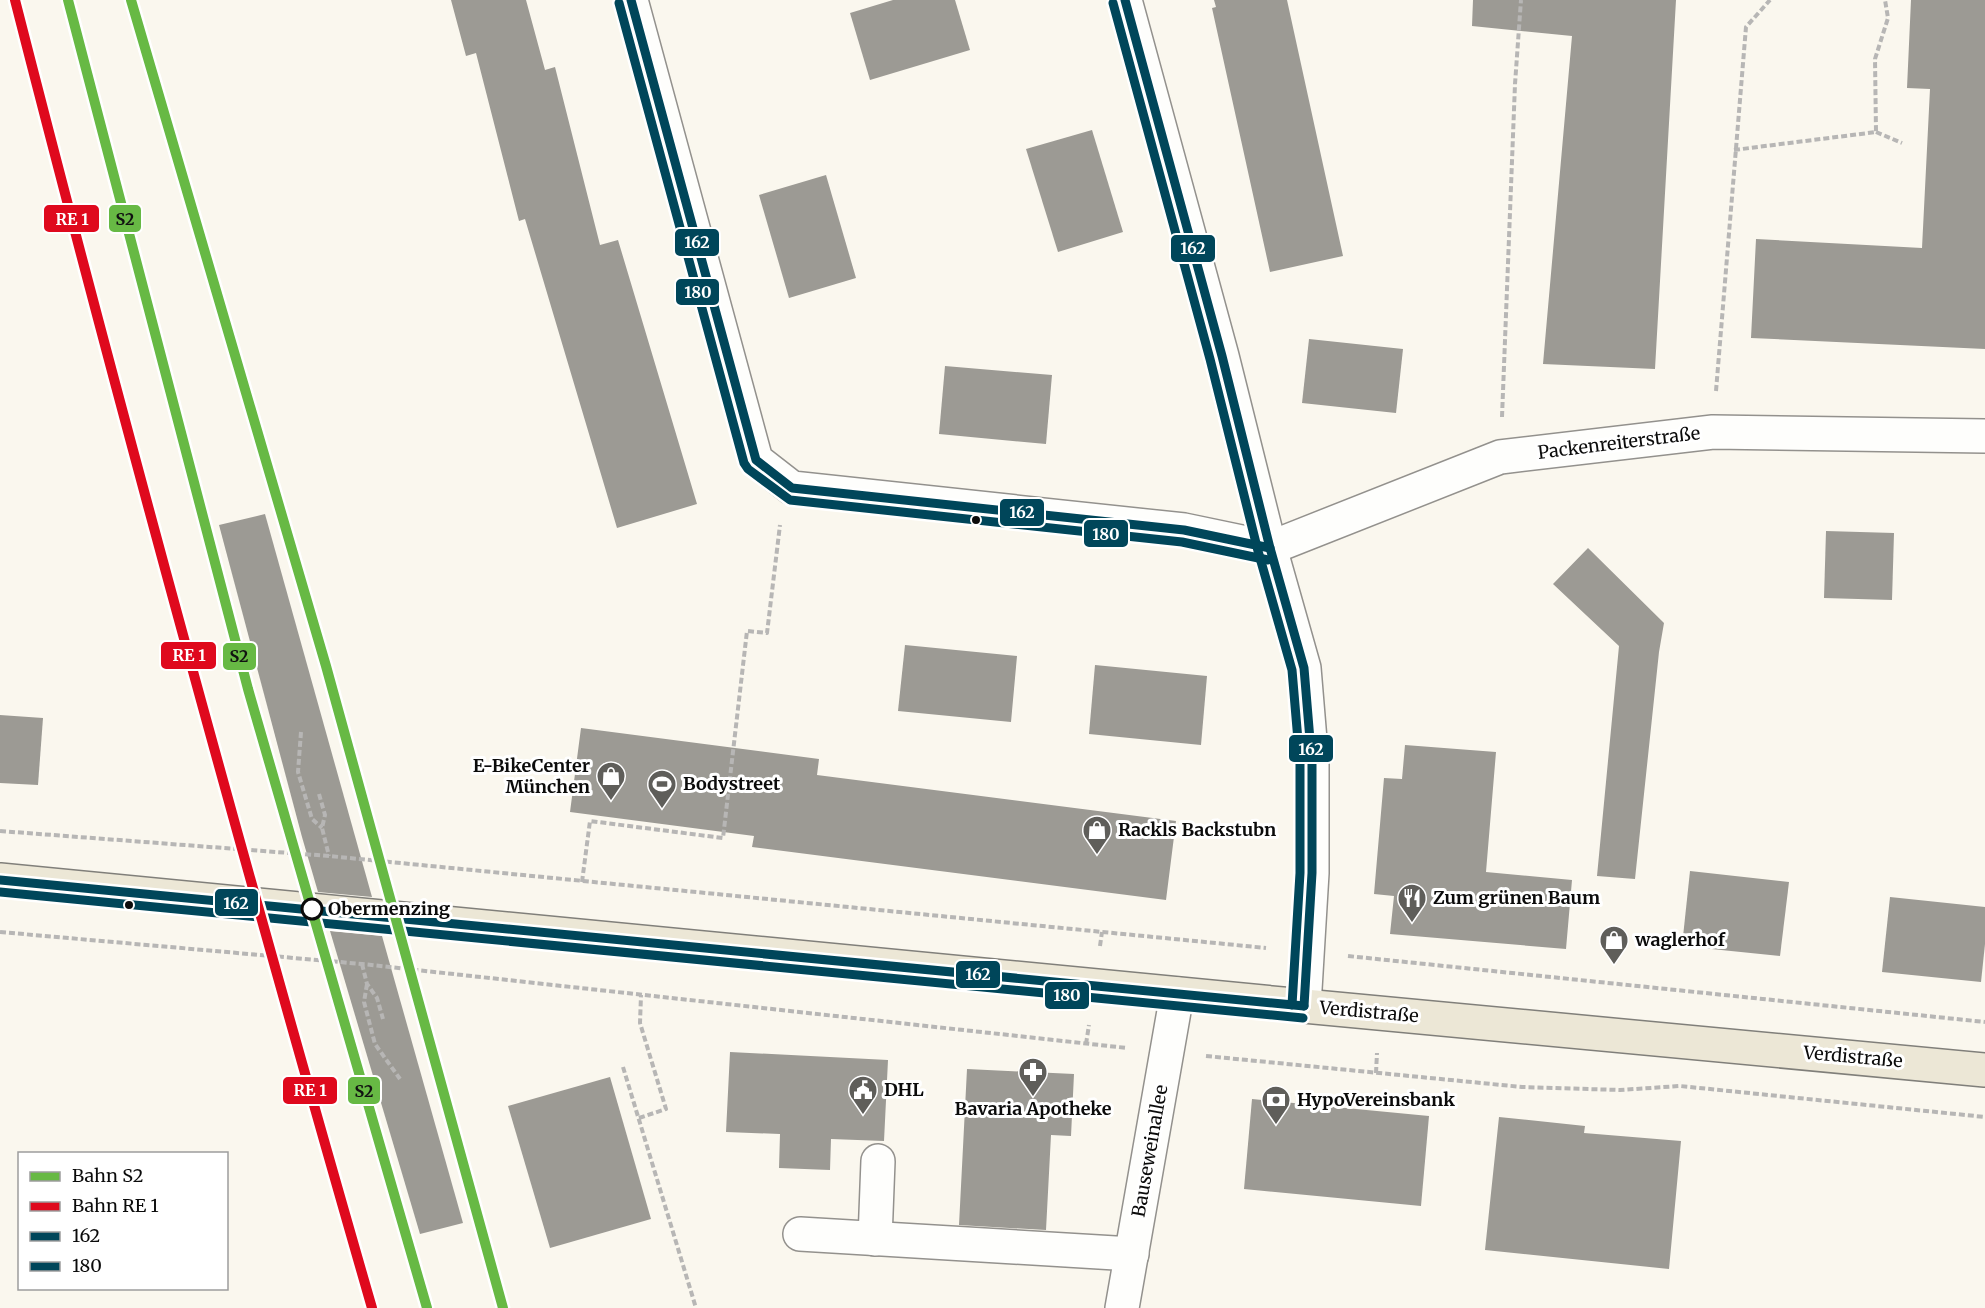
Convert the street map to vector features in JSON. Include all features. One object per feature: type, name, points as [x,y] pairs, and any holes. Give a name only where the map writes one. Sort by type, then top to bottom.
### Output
[{"type":"main road","name":"Verdistraße","points":[[0,880],[1985,1070]]},
{"type":"street","points":[[631,0],[756,460],[792,488],[1184,530],[1270,548]]},
{"type":"street","points":[[1125,0],[1304,668],[1312,764],[1312,873],[1304,1006]]},
{"type":"street","name":"Packenreiterstraße","points":[[1270,548],[1500,457],[1713,432],[1985,436]]},
{"type":"street","name":"Bauseweinallee","points":[[1122,1308],[1177,994]]},
{"type":"street","points":[[875,1239],[878,1161]]},
{"type":"street","points":[[800,1234],[1132,1254]]},
{"type":"path","points":[[1500,457],[1515,84],[1521,0]]},
{"type":"path","points":[[1713,432],[1734,150],[1746,27],[1770,0]]},
{"type":"path","points":[[1876,132],[1875,59],[1888,18],[1885,0]]},
{"type":"path","points":[[1734,150],[1876,132],[1902,142]]},
{"type":"path","points":[[582,882],[590,820],[723,838],[747,631],[767,633],[785,483]]},
{"type":"path","points":[[301,732],[298,772],[312,819],[322,828]]},
{"type":"path","points":[[320,794],[325,815],[322,828],[329,856]]},
{"type":"path","points":[[66,836],[67,827]]},
{"type":"path","points":[[0,831],[329,856],[1308,952],[1985,1022]]},
{"type":"path","points":[[0,932],[362,964],[1168,1052],[1522,1087],[1620,1090],[1680,1086],[1985,1117]]},
{"type":"path","points":[[362,964],[367,984],[377,998],[383,1019]]},
{"type":"path","points":[[367,984],[364,1002],[375,1044],[400,1079]]},
{"type":"path","points":[[639,1118],[666,1109],[640,1023],[641,995]]},
{"type":"path","points":[[623,1067],[696,1308]]},
{"type":"building","points":[[451,0],[526,0],[545,70],[555,67],[600,245],[618,240],[697,504],[617,528],[525,219],[519,221],[476,53],[466,56]]},
{"type":"building","points":[[893,0],[955,0],[970,50],[870,80],[850,13]]},
{"type":"building","points":[[1214,0],[1287,0],[1343,256],[1270,272],[1212,8],[1216,7]]},
{"type":"building","points":[[1473,0],[1676,0],[1655,369],[1543,364],[1572,36],[1472,26]]},
{"type":"building","points":[[1911,0],[1985,0],[1985,349],[1751,338],[1756,239],[1922,248],[1930,89],[1907,88]]},
{"type":"building","points":[[1092,130],[1123,232],[1058,252],[1026,149]]},
{"type":"building","points":[[826,175],[856,278],[789,298],[759,195]]},
{"type":"building","points":[[1309,339],[1403,349],[1396,413],[1302,403]]},
{"type":"building","points":[[945,366],[1052,375],[1046,444],[939,434]]},
{"type":"building","points":[[265,514],[372,897],[318,892],[302,837],[219,525]]},
{"type":"building","points":[[1826,531],[1894,533],[1892,600],[1824,598]]},
{"type":"building","points":[[1588,548],[1664,623],[1635,879],[1597,876],[1619,646],[1553,584]]},
{"type":"building","points":[[905,645],[1017,656],[1011,722],[898,711]]},
{"type":"building","points":[[1095,665],[1207,676],[1201,745],[1089,734]]},
{"type":"building","points":[[0,715],[43,718],[38,785],[0,783]]},
{"type":"building","points":[[581,728],[819,759],[817,775],[1176,821],[1166,900],[752,847],[754,836],[570,812]]},
{"type":"building","points":[[1405,745],[1496,752],[1486,872],[1572,880],[1566,949],[1390,934],[1394,896],[1374,894],[1384,778],[1402,779]]},
{"type":"building","points":[[1690,871],[1789,882],[1780,956],[1682,946]]},
{"type":"building","points":[[1890,897],[1985,907],[1985,944],[1981,982],[1882,972]]},
{"type":"building","points":[[330,931],[382,936],[463,1223],[420,1234]]},
{"type":"building","points":[[730,1052],[888,1060],[884,1141],[831,1139],[830,1170],[779,1168],[780,1134],[726,1132]]},
{"type":"building","points":[[967,1069],[1074,1074],[1071,1136],[1051,1135],[1046,1230],[959,1225]]},
{"type":"building","points":[[610,1077],[651,1219],[550,1248],[508,1106]]},
{"type":"building","points":[[1252,1099],[1429,1116],[1421,1206],[1244,1189]]},
{"type":"building","points":[[1499,1117],[1585,1126],[1584,1133],[1681,1141],[1669,1269],[1485,1250]]},
{"type":"rail line","name":"S2","points":[[68,0],[248,689],[427,1308]]},
{"type":"rail line","name":"S2","points":[[131,0],[326,666],[503,1308]]},
{"type":"transit line","points":[[15,0],[100,328],[189,656],[372,1308]]},
{"type":"transit line","name":"162","points":[[631,0],[756,460],[792,488],[1184,530],[1270,548]]},
{"type":"transit line","name":"162","points":[[1125,0],[1304,668],[1312,764],[1312,873],[1304,1006]]},
{"type":"transit line","name":"180","points":[[619,3],[744,463],[748,469],[790,500],[1182,542],[1268,560]]},
{"type":"transit line","name":"180","points":[[1113,3],[1210,359],[1258,551],[1292,670],[1300,764],[1300,873],[1292,1005]]},
{"type":"transit line","name":"162","points":[[0,880],[1304,1006]]},
{"type":"transit line","name":"180","points":[[0,892],[1303,1018]]},
{"type":"place","name":"E-BikeCenter München","points":[[611,802]]},
{"type":"place","name":"Bodystreet","points":[[662,810]]},
{"type":"place","name":"Rackls Backstubn","points":[[1097,856]]},
{"type":"place","name":"Obermenzing","points":[[312,909]]},
{"type":"place","name":"Zum grünen Baum","points":[[1412,924]]},
{"type":"place","name":"waglerhof","points":[[1614,966]]},
{"type":"place","name":"Bavaria Apotheke","points":[[1033,1098]]},
{"type":"place","name":"DHL","points":[[863,1116]]},
{"type":"place","name":"HypoVereinsbank","points":[[1276,1126]]}]
